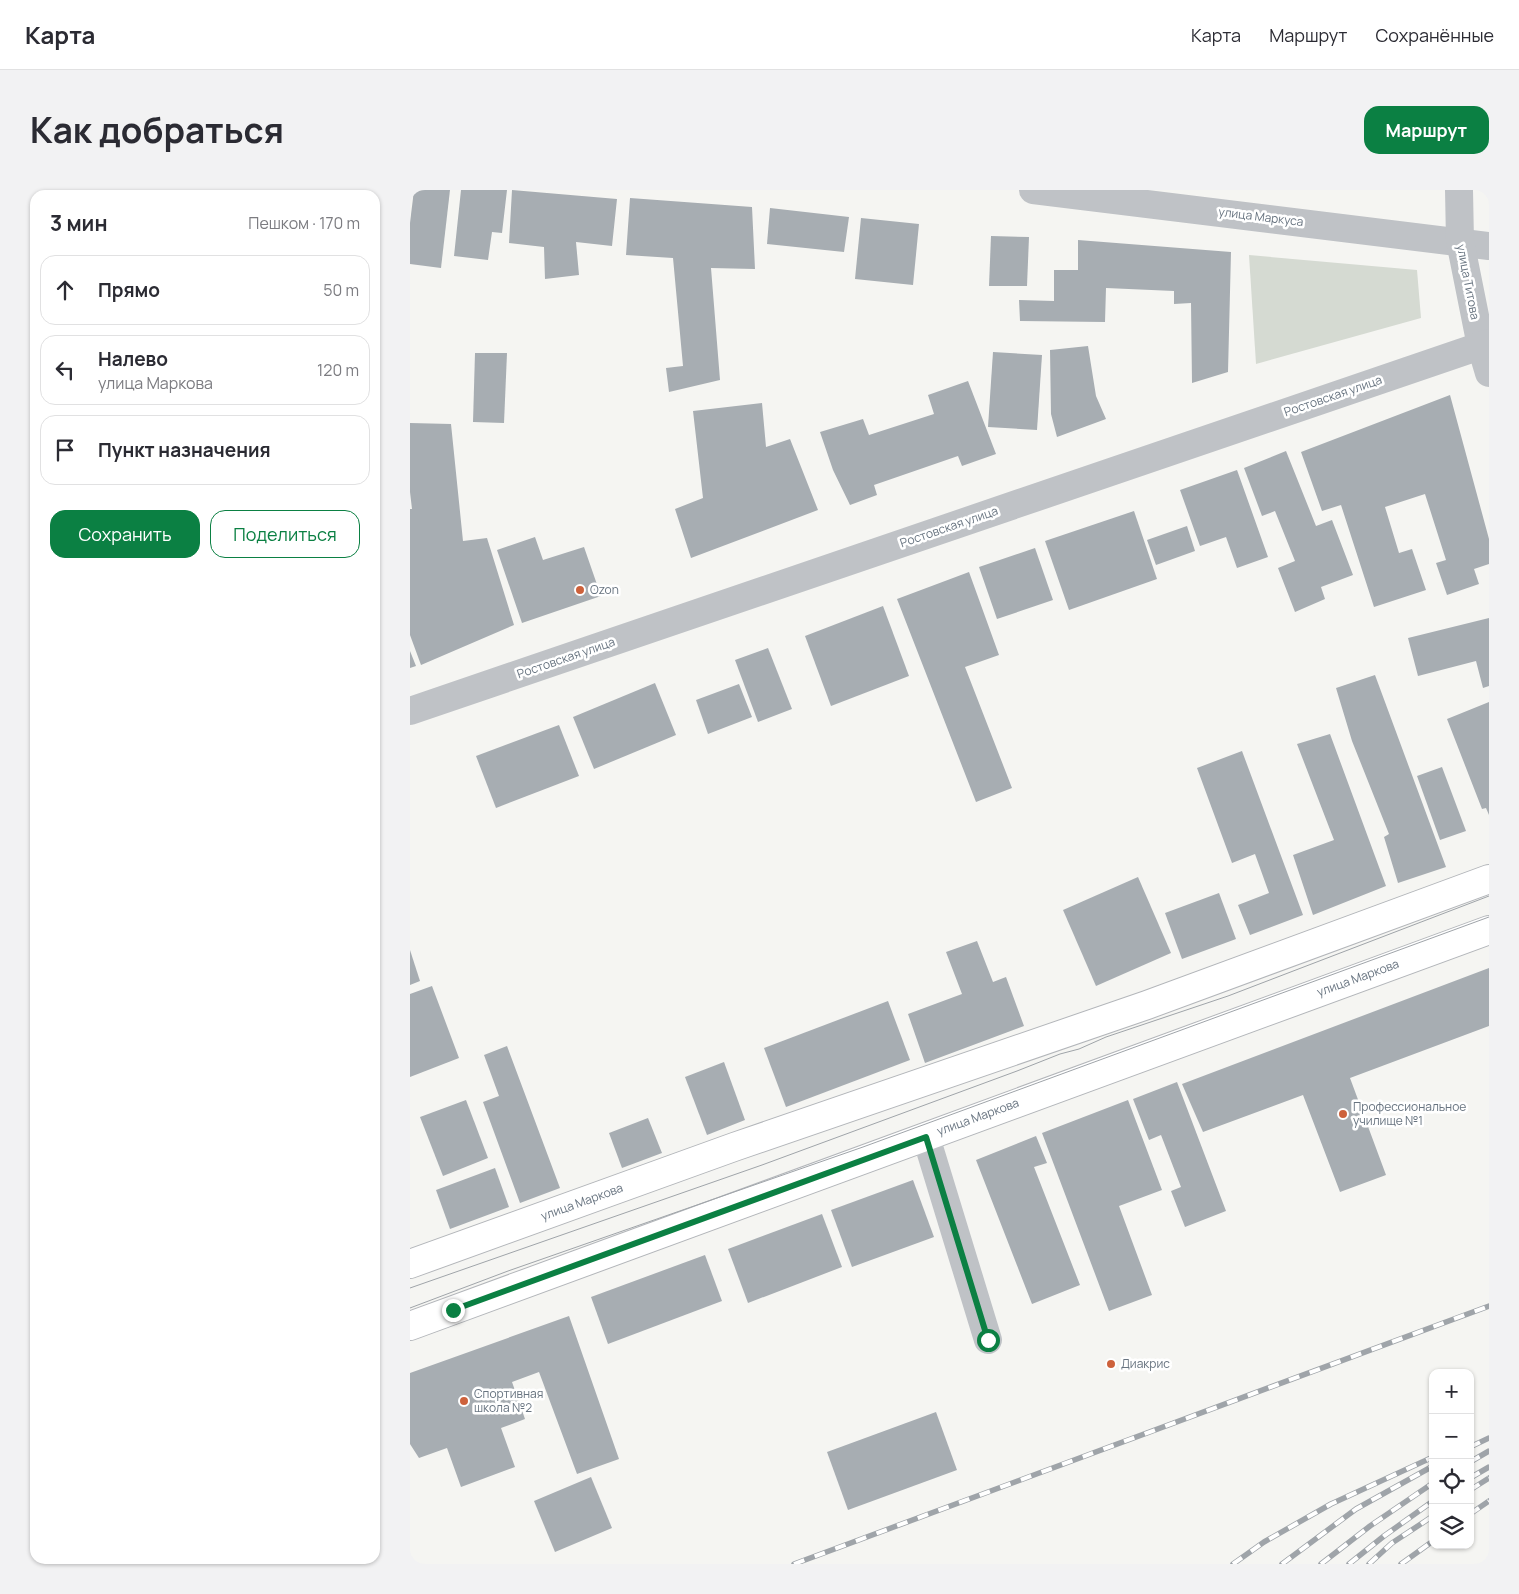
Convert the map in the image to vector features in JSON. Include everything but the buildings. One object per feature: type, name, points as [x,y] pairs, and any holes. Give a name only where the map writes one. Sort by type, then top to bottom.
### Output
[{"type":"main road","name":"улица Маркова","points":[[410,1264],[734,1147],[1147,1005],[1489,879]]},
{"type":"main road","name":"улица Маркова","points":[[410,1326],[1489,930]]},
{"type":"street","name":"улица Маркуса","points":[[1033,190],[1489,246]]},
{"type":"street","name":"улица Титова","points":[[1459,190],[1460,242],[1485,345],[1489,373]]},
{"type":"street","name":"Ростовская улица","points":[[410,711],[1485,345]]},
{"type":"street","points":[[926,1137],[988,1340]]},
{"type":"shaded area","points":[[1249,255],[1417,270],[1421,318],[1256,364]]},
{"type":"tram line","points":[[410,1288],[762,1165],[1060,1054],[1079,1049],[1106,1037],[1228,996],[1489,896]]},
{"type":"tram line","points":[[410,1308],[508,1271],[863,1147],[1489,917]]},
{"type":"railway","points":[[794,1564],[1489,1306]]},
{"type":"railway","points":[[1474,1445],[1489,1438]]},
{"type":"railway","points":[[1474,1460],[1489,1451]]},
{"type":"railway","points":[[1233,1564],[1264,1542],[1331,1504],[1429,1459]]},
{"type":"railway","points":[[1474,1476],[1489,1467]]},
{"type":"railway","points":[[1282,1564],[1356,1509],[1429,1468]]},
{"type":"railway","points":[[1474,1487],[1489,1478]]},
{"type":"railway","points":[[1321,1564],[1370,1526],[1429,1486]]},
{"type":"railway","points":[[1474,1511],[1489,1501]]},
{"type":"railway","points":[[1349,1564],[1429,1504]]},
{"type":"railway","points":[[1369,1564],[1392,1543],[1429,1519]]},
{"type":"railway","points":[[1401,1564],[1429,1544]]},
{"type":"place","name":"Ozon","points":[[580,590]]},
{"type":"place","name":"Профессиональное училище №1","points":[[1343,1114]]},
{"type":"place","name":"Диакрис","points":[[1111,1364]]},
{"type":"place","name":"Спортивная школа №2","points":[[464,1401]]},
{"type":"route","points":[[453,1310],[926,1137],[988,1340]]}]
